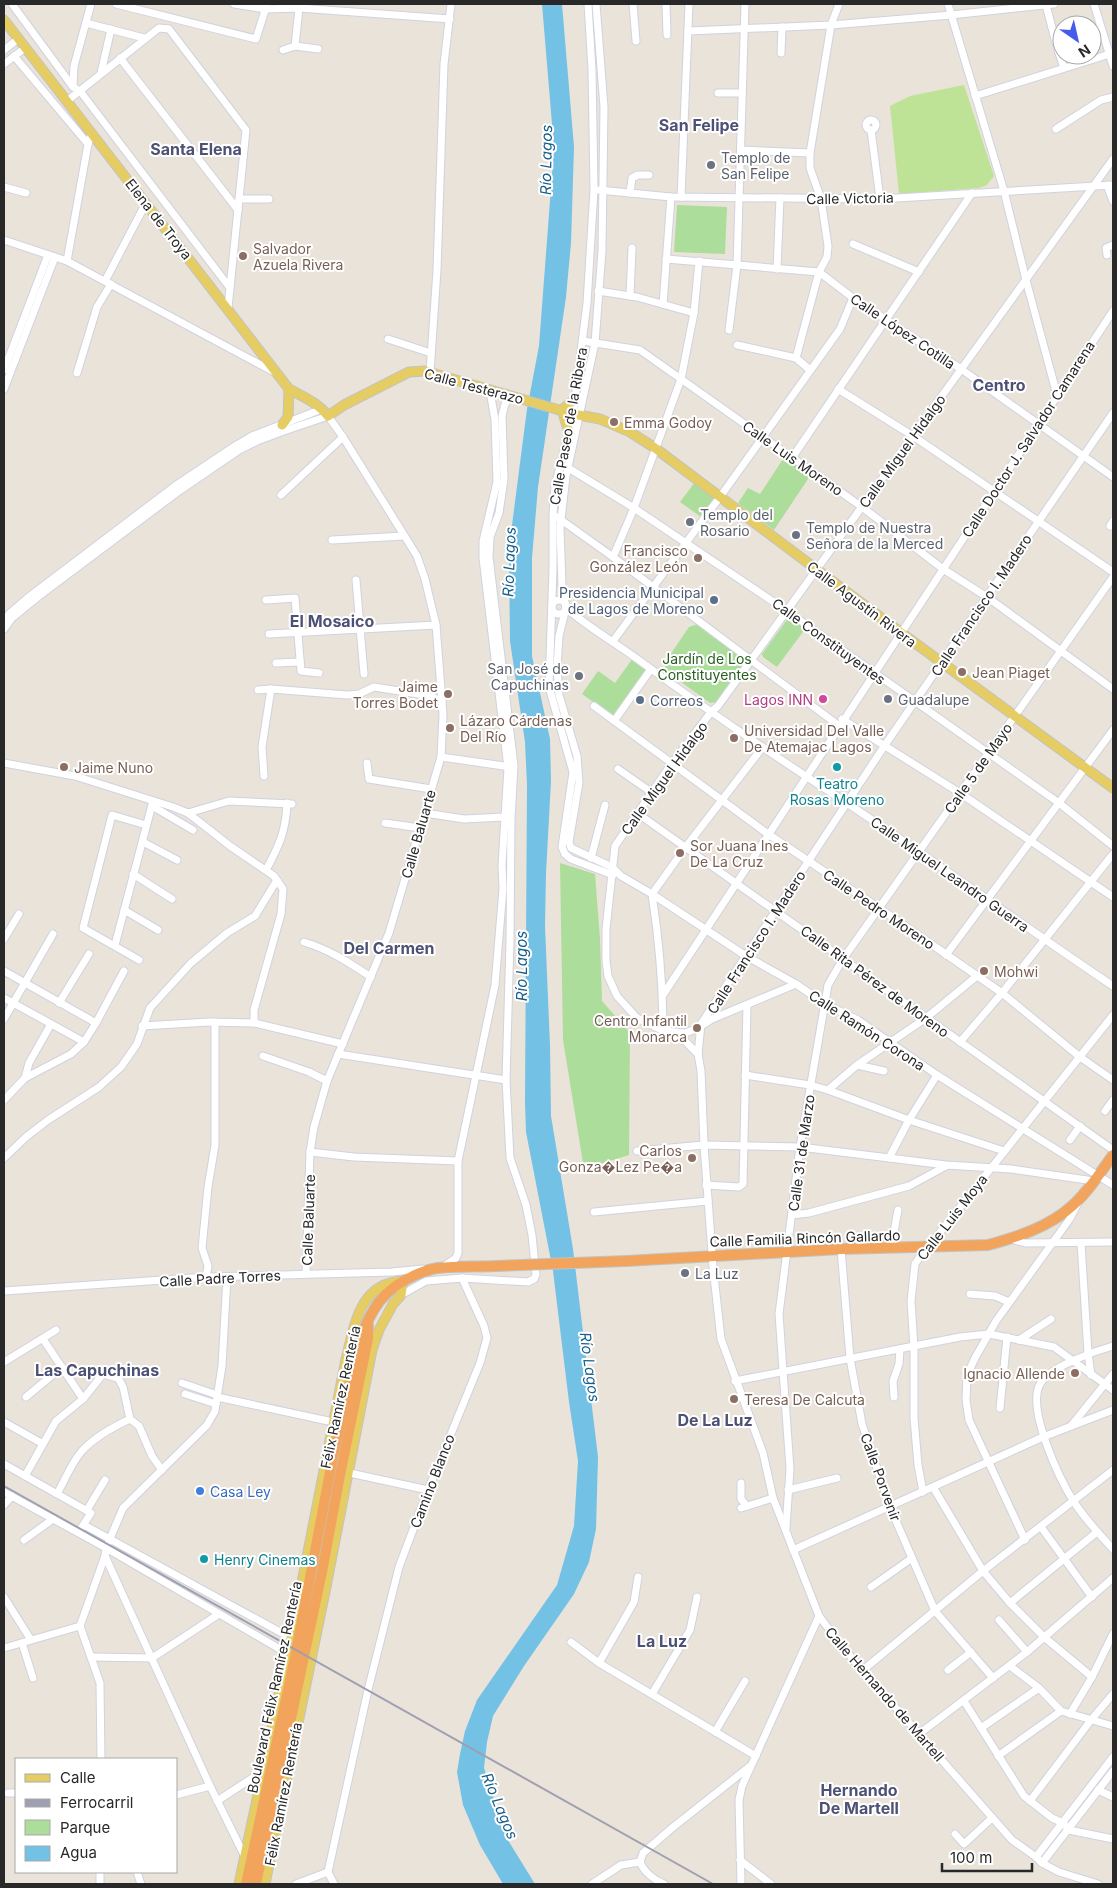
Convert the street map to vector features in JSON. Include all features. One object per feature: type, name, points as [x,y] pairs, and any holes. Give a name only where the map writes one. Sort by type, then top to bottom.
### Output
[{"type":"highway","points":[[1010,1239],[1031,1231],[1071,1207],[1087,1191],[1113,1155]]},
{"type":"highway","name":"Calle Familia Rincón Gallardo","points":[[438,1268],[626,1261],[841,1249],[988,1245],[1010,1239]]},
{"type":"highway","name":"Boulevard Félix Ramírez Rentería","points":[[256,1884],[294,1705],[299,1658],[359,1341],[368,1319],[390,1285],[438,1268]]},
{"type":"highway","name":"Boulevard Félix Ramírez Rentería","points":[[246,1884],[248,1860],[322,1572],[336,1469],[368,1339],[368,1319]]},
{"type":"highway","points":[[359,1380],[364,1393]]},
{"type":"highway","points":[[322,1572],[326,1587]]},
{"type":"highway","points":[[294,1705],[298,1717]]},
{"type":"main road","name":"Elena de Troya","points":[[4,20],[290,389],[309,399],[325,413]]},
{"type":"main road","name":"Calle Testerazo","points":[[325,413],[344,406],[409,372],[425,371],[576,414]]},
{"type":"main road","points":[[282,425],[288,417],[290,389]]},
{"type":"main road","points":[[569,432],[561,410],[575,399]]},
{"type":"main road","name":"Calle Agustín Rivera","points":[[576,414],[600,419],[630,432],[655,448],[816,570],[1113,788]]},
{"type":"main road","points":[[401,1295],[403,1281]]},
{"type":"main road","name":"Félix Ramírez Rentería","points":[[240,1884],[248,1860],[263,1771],[299,1658],[326,1587],[336,1469],[333,1422],[346,1359],[358,1315],[367,1299],[378,1288],[390,1285]]},
{"type":"main road","name":"Félix Ramírez Rentería","points":[[265,1884],[298,1717],[299,1658],[291,1638],[336,1469],[364,1393],[372,1350],[379,1330],[393,1304],[401,1295]]},
{"type":"street","points":[[12,4],[230,288]]},
{"type":"street","points":[[76,89],[74,66],[90,4]]},
{"type":"street","points":[[116,4],[256,39],[266,6]]},
{"type":"street","points":[[234,4],[450,19]]},
{"type":"street","points":[[430,372],[444,64],[451,4]]},
{"type":"street","name":"Calle Paseo de la Ribera","points":[[588,4],[592,70],[594,190],[587,303],[575,399],[576,414],[569,432],[564,466],[561,519],[562,586],[566,608],[559,636],[557,668],[558,695],[576,756],[579,784],[569,842],[571,848],[612,871]]},
{"type":"street","name":"Calle Paseo de la Ribera","points":[[596,4],[604,107],[602,250],[595,343],[564,466],[555,486],[549,687],[573,772],[562,848],[571,859],[612,871]]},
{"type":"street","points":[[634,4],[636,40]]},
{"type":"street","points":[[666,4],[667,35]]},
{"type":"street","points":[[681,197],[689,4]]},
{"type":"street","points":[[729,330],[737,265],[745,4]]},
{"type":"street","points":[[796,358],[819,272],[827,257],[828,246],[821,199],[810,168],[810,153],[832,25],[839,4]]},
{"type":"street","points":[[948,4],[950,16],[1004,191],[1057,395]]},
{"type":"street","points":[[688,31],[832,25],[950,16],[1054,4]]},
{"type":"street","points":[[1094,4],[1111,54],[1113,66]]},
{"type":"street","points":[[1046,5],[1064,68]]},
{"type":"street","points":[[296,46],[299,8]]},
{"type":"street","points":[[86,23],[144,38]]},
{"type":"street","points":[[781,53],[782,27]]},
{"type":"street","points":[[67,101],[76,89],[101,73],[144,38],[160,28],[169,30],[246,130],[228,308]]},
{"type":"street","points":[[101,73],[111,29]]},
{"type":"street","points":[[4,50],[18,39]]},
{"type":"street","points":[[283,50],[296,46],[318,49]]},
{"type":"street","points":[[4,64],[25,48]]},
{"type":"street","points":[[975,96],[1111,54]]},
{"type":"street","points":[[14,56],[88,144]]},
{"type":"street","points":[[120,58],[238,210]]},
{"type":"street","points":[[718,93],[742,93]]},
{"type":"street","points":[[1056,129],[1101,100],[1113,97]]},
{"type":"street","points":[[871,130],[880,199]]},
{"type":"street","points":[[67,261],[88,144],[92,133]]},
{"type":"street","points":[[741,150],[810,153]]},
{"type":"street","name":"Calle Miguel Hidalgo","points":[[664,1031],[637,1018],[617,996],[608,976],[606,929],[615,846],[651,792],[751,661],[1113,159]]},
{"type":"street","points":[[630,193],[632,178],[638,175],[649,175]]},
{"type":"street","name":"Calle Victoria","points":[[594,190],[671,197],[880,199],[1110,185],[1113,201]]},
{"type":"street","points":[[4,187],[26,193]]},
{"type":"street","points":[[792,458],[972,193]]},
{"type":"street","points":[[663,304],[671,197]]},
{"type":"street","points":[[777,269],[780,198]]},
{"type":"street","points":[[239,199],[269,200]]},
{"type":"street","points":[[77,373],[97,307],[146,203]]},
{"type":"street","points":[[4,240],[67,261],[279,374]]},
{"type":"street","points":[[853,244],[919,272]]},
{"type":"street","points":[[1107,255],[1106,248],[1113,245]]},
{"type":"street","points":[[630,296],[632,248]]},
{"type":"street","points":[[4,370],[21,334],[52,256]]},
{"type":"street","points":[[666,259],[819,272]]},
{"type":"street","points":[[614,557],[682,380],[694,312],[699,261]]},
{"type":"street","name":"Calle López Cotilla","points":[[819,272],[853,298],[962,369],[1083,456],[1112,473]]},
{"type":"street","points":[[598,291],[630,296],[694,312]]},
{"type":"street","points":[[613,641],[720,497],[840,330],[853,298]]},
{"type":"street","name":"Calle Doctor J. Salvador Camarena","points":[[664,994],[872,672],[943,569],[1113,311]]},
{"type":"street","points":[[4,389],[21,334]]},
{"type":"street","points":[[388,339],[431,353]]},
{"type":"street","name":"Calle Luis Moreno","points":[[583,341],[640,350],[862,507],[943,569],[987,596],[1113,689]]},
{"type":"street","points":[[737,345],[796,358],[810,370]]},
{"type":"street","points":[[838,389],[913,436],[1113,572]]},
{"type":"street","points":[[438,1268],[452,1262],[458,1253],[458,1161],[495,985],[503,889],[504,817],[511,767],[483,558],[484,541],[497,482],[495,420],[490,390]]},
{"type":"street","points":[[401,1295],[426,1281],[462,1278],[528,1282],[534,1279],[536,1275],[532,1234],[526,1205],[510,1158],[506,1080],[510,942],[511,767],[489,557],[490,537],[499,513],[504,479],[502,416],[505,404],[511,396]]},
{"type":"street","name":"Calle Francisco I. Madero","points":[[698,1054],[702,1024],[885,745],[1113,412]]},
{"type":"street","points":[[4,621],[9,614],[30,596],[176,486],[235,446],[252,436],[282,425],[325,413]]},
{"type":"street","points":[[4,629],[12,618],[46,591],[179,491],[240,450],[325,413]]},
{"type":"street","name":"Calle Baluarte","points":[[306,1274],[310,1152],[314,1127],[327,1081],[390,933],[441,757],[442,702],[436,625],[425,579],[416,556],[404,536],[343,437],[325,413]]},
{"type":"street","points":[[281,495],[343,437]]},
{"type":"street","name":"Calle Constituyentes","points":[[564,466],[687,542],[787,611],[1058,803],[1113,846]]},
{"type":"street","points":[[553,515],[614,557],[751,661],[840,722],[885,745],[960,793],[1113,897]]},
{"type":"street","points":[[332,540],[404,536]]},
{"type":"street","name":"Calle 5 de Mayo","points":[[843,958],[1113,577]]},
{"type":"street","points":[[356,580],[364,674]]},
{"type":"street","points":[[266,600],[295,598],[301,672],[319,673]]},
{"type":"street","points":[[552,606],[554,612],[559,614],[563,613],[566,608]]},
{"type":"street","name":"Calle Miguel Leandro Guerra","points":[[566,608],[762,748],[919,851],[1044,940],[1113,986]]},
{"type":"street","points":[[269,634],[436,625]]},
{"type":"street","points":[[276,663],[300,662]]},
{"type":"street","points":[[614,720],[652,669]]},
{"type":"street","points":[[258,690],[271,689],[347,695],[359,694],[374,688],[431,696],[442,702]]},
{"type":"street","points":[[264,776],[262,747],[271,689]]},
{"type":"street","name":"Calle Pedro Moreno","points":[[594,706],[768,834],[1002,993],[1080,1057],[1113,1080]]},
{"type":"street","points":[[946,955],[988,901],[1113,730]]},
{"type":"street","points":[[664,1031],[664,994],[660,941],[652,894],[762,748]]},
{"type":"street","points":[[441,757],[511,767]]},
{"type":"street","points":[[4,763],[75,776],[152,804],[188,814],[276,878],[283,889],[281,914],[254,1010],[254,1023]]},
{"type":"street","points":[[367,763],[369,779],[431,790]]},
{"type":"street","points":[[618,769],[651,792]]},
{"type":"street","points":[[188,814],[229,801],[289,804],[281,840],[266,870]]},
{"type":"street","points":[[115,946],[152,804]]},
{"type":"street","points":[[152,804],[193,830]]},
{"type":"street","points":[[591,858],[605,805]]},
{"type":"street","points":[[425,813],[464,819],[504,817]]},
{"type":"street","name":"Calle Rita Pérez de Moreno","points":[[637,813],[1113,1150]]},
{"type":"street","points":[[139,960],[83,928],[112,815],[146,826]]},
{"type":"street","points":[[385,823],[420,828]]},
{"type":"street","points":[[142,842],[177,860]]},
{"type":"street","points":[[960,1042],[1002,993],[1113,854]]},
{"type":"street","name":"Calle Ramón Corona","points":[[612,871],[652,894],[746,956],[796,984],[825,1004],[858,1020],[937,1075],[1023,1128],[1096,1178],[1113,1185]]},
{"type":"street","points":[[133,874],[172,899]]},
{"type":"street","points":[[4,1158],[26,1137],[48,1120],[99,1087],[121,1067],[138,1044],[142,1026],[150,1008],[191,963],[227,933],[255,916],[276,878]]},
{"type":"street","points":[[124,910],[158,930]]},
{"type":"street","points":[[4,939],[18,914]]},
{"type":"street","points":[[4,1018],[53,934]]},
{"type":"street","points":[[304,942],[341,956],[371,977]]},
{"type":"street","points":[[59,1002],[88,954]]},
{"type":"street","name":"Calle 31 de Marzo","points":[[786,1531],[790,1469],[779,1314],[800,1147],[810,1085],[828,985],[843,958]]},
{"type":"street","points":[[4,1100],[25,1078],[71,1054],[84,1042],[124,970]]},
{"type":"street","points":[[4,972],[96,1023]]},
{"type":"street","points":[[828,1090],[857,1065],[926,1018],[977,976]]},
{"type":"street","points":[[664,1031],[685,1033],[796,984]]},
{"type":"street","points":[[4,998],[84,1042]]},
{"type":"street","points":[[706,1185],[741,1186],[743,1184],[747,1005]]},
{"type":"street","name":"Calle Luis Moya","points":[[923,1492],[918,1465],[914,1418],[914,1348],[911,1300],[915,1264],[990,1168],[1046,1102],[1113,1015]]},
{"type":"street","points":[[142,1026],[215,1022],[254,1023],[343,1044]]},
{"type":"street","points":[[206,1277],[207,1262],[202,1248],[208,1187],[215,1145],[215,1022]]},
{"type":"street","points":[[25,1078],[29,1063],[51,1024]]},
{"type":"street","points":[[664,1031],[685,1042],[698,1054]]},
{"type":"street","points":[[338,1054],[506,1080]]},
{"type":"street","name":"Calle Hernando de Martell","points":[[698,1054],[701,1071],[706,1185],[721,1339],[763,1453],[773,1498],[819,1616],[863,1670],[1012,1840],[1042,1863],[1059,1872],[1098,1884]]},
{"type":"street","points":[[263,1056],[309,1072],[327,1081]]},
{"type":"street","points":[[857,1065],[884,1071]]},
{"type":"street","points":[[745,1075],[810,1085],[828,1090],[909,1120],[1004,1151]]},
{"type":"street","points":[[889,1158],[909,1120],[937,1075]]},
{"type":"street","points":[[1105,1111],[1113,1100]]},
{"type":"street","points":[[1070,1140],[1080,1126]]},
{"type":"street","points":[[637,1151],[704,1145],[800,1147],[946,1165],[1096,1178]]},
{"type":"street","points":[[310,1152],[354,1157],[458,1161]]},
{"type":"street","points":[[792,1215],[809,1213],[909,1186],[946,1165]]},
{"type":"street","points":[[1025,1540],[990,1461],[969,1420],[966,1400],[967,1375],[1009,1302],[1069,1220],[1087,1191]]},
{"type":"street","points":[[594,1212],[708,1201]]},
{"type":"street","points":[[892,1248],[898,1210]]},
{"type":"street","name":"Calle Familia Rincón Gallardo","points":[[1010,1239],[1025,1243],[1051,1244],[1113,1242]]},
{"type":"street","points":[[1081,1243],[1091,1374]]},
{"type":"street","name":"Calle Porvenir","points":[[841,1249],[850,1358],[862,1424],[890,1507],[935,1610],[993,1678]]},
{"type":"street","name":"Calle Padre Torres","points":[[4,1291],[206,1277],[392,1272],[438,1268]]},
{"type":"street","points":[[392,1272],[390,1285],[393,1304]]},
{"type":"street","points":[[101,1758],[100,1683],[80,1626],[105,1556],[106,1548],[123,1508],[207,1425],[215,1411],[222,1366],[227,1277]]},
{"type":"street","name":"Camino Blanco","points":[[328,1872],[368,1690],[399,1567],[480,1363],[487,1338],[484,1326],[462,1278]]},
{"type":"street","points":[[970,1294],[995,1296],[1009,1302]]},
{"type":"street","points":[[1019,1340],[1051,1319]]},
{"type":"street","points":[[4,1362],[56,1330]]},
{"type":"street","points":[[735,1381],[850,1358],[914,1348],[960,1337],[989,1334],[1054,1347],[1113,1390]]},
{"type":"street","points":[[1000,1408],[1007,1337]]},
{"type":"street","points":[[43,1339],[83,1399]]},
{"type":"street","points":[[1113,1346],[1088,1353],[1045,1377],[1039,1385],[1036,1396],[1043,1437],[1074,1502],[1113,1549]]},
{"type":"street","points":[[894,1398],[893,1381],[899,1364],[900,1349]]},
{"type":"street","points":[[26,1397],[62,1366]]},
{"type":"street","points":[[25,1476],[56,1421],[83,1399],[103,1374],[118,1378],[123,1387],[130,1419],[139,1426],[152,1456],[162,1470]]},
{"type":"street","points":[[1071,1426],[1113,1374]]},
{"type":"street","points":[[182,1384],[217,1398]]},
{"type":"street","points":[[185,1394],[217,1398],[333,1422]]},
{"type":"street","points":[[793,1550],[1043,1437],[1113,1410]]},
{"type":"street","points":[[57,1494],[80,1454],[88,1444],[130,1419]]},
{"type":"street","points":[[4,1422],[43,1444]]},
{"type":"street","points":[[4,1464],[89,1511]]},
{"type":"street","points":[[336,1469],[428,1490]]},
{"type":"street","points":[[863,1670],[983,1571],[1041,1528],[1113,1470]]},
{"type":"street","points":[[788,1490],[837,1478]]},
{"type":"street","points":[[78,1533],[84,1525],[105,1480]]},
{"type":"street","points":[[741,1483],[741,1499],[744,1507],[773,1498]]},
{"type":"street","points":[[932,1487],[983,1571],[1044,1637],[1092,1677]]},
{"type":"street","points":[[4,1492],[299,1658]]},
{"type":"street","points":[[4,1505],[12,1496]]},
{"type":"street","points":[[776,1505],[787,1501]]},
{"type":"street","points":[[24,1540],[53,1519]]},
{"type":"street","points":[[84,1525],[291,1638]]},
{"type":"street","points":[[1041,1528],[1092,1597]]},
{"type":"street","points":[[1010,1602],[1097,1532]]},
{"type":"street","points":[[105,1556],[210,1786],[248,1860]]},
{"type":"street","points":[[871,1588],[912,1558]]},
{"type":"street","points":[[599,1663],[634,1602],[638,1578]]},
{"type":"street","points":[[919,1734],[1010,1666],[1112,1581]]},
{"type":"street","points":[[4,1597],[30,1640]]},
{"type":"street","points":[[652,1694],[690,1630],[697,1597]]},
{"type":"street","points":[[91,1657],[152,1658],[220,1614]]},
{"type":"street","points":[[741,1884],[739,1800],[742,1786],[819,1616]]},
{"type":"street","points":[[999,1620],[1027,1652]]},
{"type":"street","points":[[4,1648],[80,1626]]},
{"type":"street","points":[[1070,1714],[1092,1677],[1113,1634]]},
{"type":"street","points":[[571,1642],[599,1663],[756,1756]]},
{"type":"street","points":[[22,1643],[33,1678]]},
{"type":"street","points":[[948,1670],[971,1652]]},
{"type":"street","points":[[1010,1666],[1039,1688],[1061,1711],[1113,1726]]},
{"type":"street","points":[[715,1732],[745,1681]]},
{"type":"street","points":[[981,1728],[1039,1688]]},
{"type":"street","points":[[1030,1801],[1113,1694]]},
{"type":"street","points":[[964,1701],[1024,1796],[1052,1818],[1063,1823],[1069,1830],[1113,1840]]},
{"type":"street","points":[[998,1756],[1061,1711]]},
{"type":"street","points":[[1036,1857],[1113,1757]]},
{"type":"street","points":[[640,1862],[643,1853],[751,1766]]},
{"type":"street","points":[[218,1800],[263,1771]]},
{"type":"street","points":[[1042,1863],[1113,1771]]},
{"type":"street","points":[[178,1795],[210,1786]]},
{"type":"street","points":[[1098,1790],[1113,1796]]},
{"type":"street","points":[[8,1793],[15,1793]]},
{"type":"street","points":[[955,1834],[964,1844],[992,1818]]},
{"type":"street","points":[[740,1860],[771,1884]]},
{"type":"street","points":[[592,1884],[621,1865],[640,1862]]},
{"type":"street","points":[[640,1862],[648,1874],[664,1884]]},
{"type":"street","points":[[296,1884],[328,1872],[334,1884]]},
{"type":"green space","points":[[964,85],[994,176],[987,185],[979,188],[899,194],[890,106],[910,96]]},
{"type":"green space","points":[[677,205],[727,207],[725,254],[674,252]]},
{"type":"green space","points":[[785,456],[812,473],[774,530],[738,503],[748,488],[760,494]]},
{"type":"green space","points":[[695,482],[716,496],[701,517],[680,502]]},
{"type":"green space","points":[[789,617],[805,629],[777,667],[763,657],[762,654]]},
{"type":"green space","name":"Jardín de Los Constituyentes","points":[[698,624],[742,656],[745,663],[717,702],[710,703],[666,671],[664,664],[689,627]]},
{"type":"green space","points":[[633,658],[648,669],[613,716],[582,694],[598,671],[615,683]]},
{"type":"green space","points":[[560,863],[595,874],[602,1001],[630,1033],[629,1155],[584,1169],[563,1040]]},
{"type":"water","name":"Río Lagos","points":[[542,4],[562,4],[574,147],[571,243],[566,297],[538,487],[532,558],[532,656],[550,739],[551,781],[545,926],[551,1116],[573,1249],[598,1457],[596,1529],[589,1562],[574,1594],[524,1666],[493,1716],[487,1742],[484,1768],[506,1837],[535,1884],[503,1884],[480,1845],[463,1805],[457,1772],[460,1754],[465,1731],[477,1700],[557,1585],[574,1526],[578,1461],[553,1271],[526,1132],[527,785],[525,742],[510,641],[509,562],[511,533],[527,409],[539,346],[554,148]]},
{"type":"railway","points":[[4,1486],[713,1884]]},
{"type":"place","name":"Templo de San Felipe","points":[[711,165]]},
{"type":"place","name":"Salvador Azuela Rivera","points":[[243,256]]},
{"type":"place","name":"Emma Godoy","points":[[614,422]]},
{"type":"place","name":"Templo del Rosario","points":[[690,522]]},
{"type":"place","name":"Templo de Nuestra Señora de la Merced","points":[[796,535]]},
{"type":"place","name":"Francisco González León","points":[[698,558]]},
{"type":"place","name":"Presidencia Municipal de Lagos de Moreno","points":[[714,600]]},
{"type":"place","name":"Jean Piaget","points":[[962,672]]},
{"type":"place","name":"San José de Capuchinas","points":[[579,676]]},
{"type":"place","name":"Jaime Torres Bodet","points":[[448,694]]},
{"type":"place","name":"Lagos INN","points":[[823,699]]},
{"type":"place","name":"Guadalupe","points":[[888,699]]},
{"type":"place","name":"Correos","points":[[640,700]]},
{"type":"place","name":"Lázaro Cárdenas Del Río","points":[[450,728]]},
{"type":"place","name":"Universidad Del Valle De Atemajac Lagos","points":[[734,738]]},
{"type":"place","name":"Jaime Nuno","points":[[64,767]]},
{"type":"place","name":"Teatro Rosas Moreno","points":[[837,767]]},
{"type":"place","name":"Sor Juana Ines De La Cruz","points":[[680,853]]},
{"type":"place","name":"Mohwi","points":[[984,971]]},
{"type":"place","name":"Centro Infantil Monarca","points":[[697,1028]]},
{"type":"place","name":"Carlos Gonza�Lez Pe�a","points":[[692,1158]]},
{"type":"place","name":"La Luz","points":[[685,1273]]},
{"type":"place","name":"Ignacio Allende","points":[[1075,1373]]},
{"type":"place","name":"Teresa De Calcuta","points":[[734,1399]]},
{"type":"place","name":"Casa Ley","points":[[200,1491]]},
{"type":"place","name":"Henry Cinemas","points":[[204,1559]]},
{"type":"district","name":"San Felipe","points":[[699,125]]},
{"type":"district","name":"Santa Elena","points":[[196,149]]},
{"type":"district","name":"Centro","points":[[999,385]]},
{"type":"district","name":"El Mosaico","points":[[332,621]]},
{"type":"district","name":"Del Carmen","points":[[389,948]]},
{"type":"district","name":"Las Capuchinas","points":[[97,1370]]},
{"type":"district","name":"De La Luz","points":[[715,1420]]},
{"type":"district","name":"La Luz","points":[[662,1641]]},
{"type":"district","name":"Hernando De Martell","points":[[859,1799]]}]
